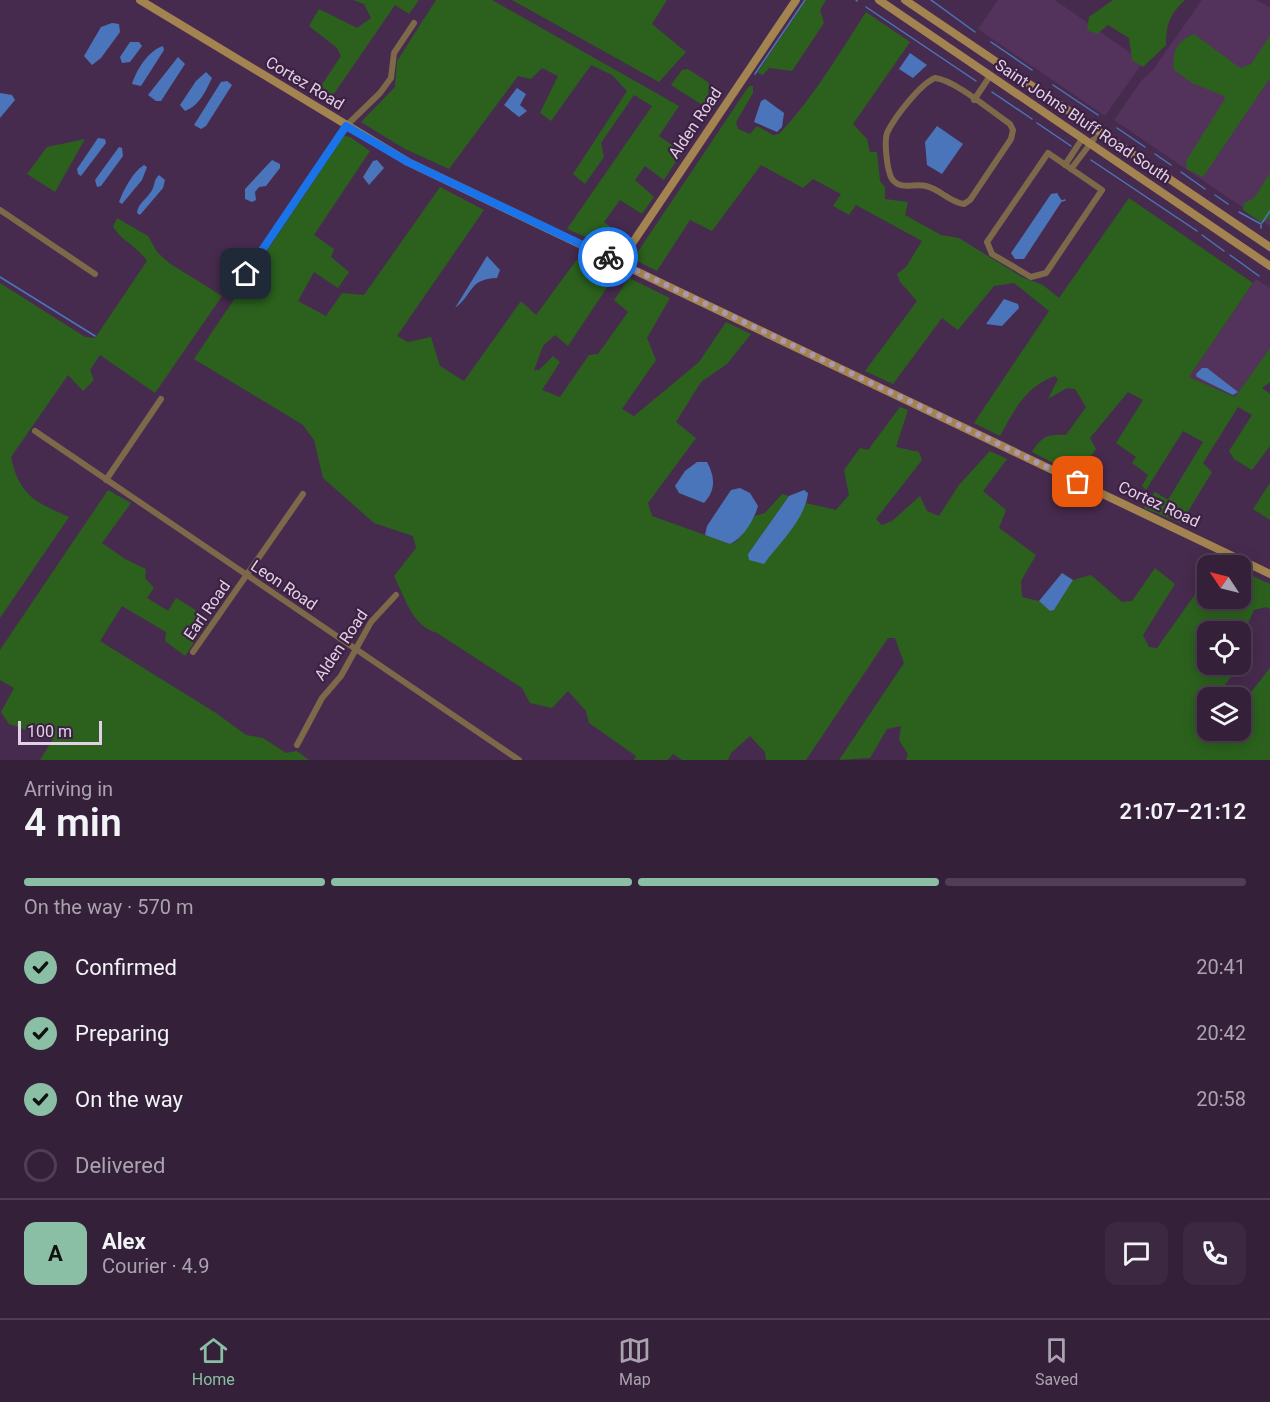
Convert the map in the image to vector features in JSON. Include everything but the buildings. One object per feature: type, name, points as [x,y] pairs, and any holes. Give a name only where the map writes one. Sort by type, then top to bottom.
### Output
[{"type":"street","name":"Cortez Road","points":[[140,0],[408,162],[1270,574]]},
{"type":"street","name":"Alden Road","points":[[619,263],[796,0]]},
{"type":"street","name":"Saint Johns Bluff Road South","points":[[879,0],[1270,266]]},
{"type":"street","name":"Saint Johns Bluff Road South","points":[[905,0],[1270,247]]},
{"type":"street","points":[[233,293],[346,126],[367,107],[391,78],[394,53],[414,23]]},
{"type":"street","points":[[974,100],[990,76]]},
{"type":"street","points":[[942,78],[974,100],[1010,124],[1013,130],[1011,139],[970,200],[963,204],[957,203],[926,185],[907,187],[893,180],[889,172],[888,132],[909,101],[929,80],[942,78]]},
{"type":"street","points":[[1068,167],[1100,131]]},
{"type":"street","points":[[1068,167],[1082,139]]},
{"type":"street","points":[[1048,153],[1068,167],[1102,190],[1046,273],[1039,277],[1031,277],[992,254],[987,242],[1048,153]]},
{"type":"street","points":[[0,210],[95,274]]},
{"type":"street","points":[[106,480],[161,399]]},
{"type":"street","name":"Leon Road","points":[[35,431],[519,760]]},
{"type":"street","name":"Earl Road","points":[[194,652],[303,494]]},
{"type":"street","name":"Alden Road","points":[[297,745],[322,698],[341,676],[371,622],[396,595]]},
{"type":"street","points":[[502,760],[507,753]]},
{"type":"shaded area","points":[[998,0],[1055,0],[1143,62],[1105,116],[978,29]]},
{"type":"shaded area","points":[[1202,0],[1256,0],[1270,7],[1270,226],[1114,120],[1142,80],[1153,70]]},
{"type":"shaded area","points":[[1256,279],[1270,288],[1270,348],[1235,397],[1189,377]]},
{"type":"green space","points":[[353,0],[419,0],[409,14],[395,5],[329,101],[317,92],[341,56],[337,48],[309,26],[319,9],[357,28],[371,18],[364,4]]},
{"type":"green space","points":[[436,0],[492,0],[679,106],[659,136],[682,152],[664,180],[645,166],[635,180],[654,197],[642,214],[620,200],[604,222],[624,237],[614,249],[567,229],[652,106],[634,95],[601,143],[604,157],[585,184],[573,174],[627,91],[612,75],[591,65],[551,121],[540,113],[558,76],[542,68],[531,79],[518,76],[449,169],[405,149],[361,122],[395,87],[397,61]]},
{"type":"green space","points":[[512,0],[667,0],[652,24],[686,52],[659,82]]},
{"type":"green space","points":[[806,0],[826,0],[820,10],[824,23],[792,71],[769,68],[763,75],[759,74],[758,72]]},
{"type":"green space","points":[[1113,0],[1185,0],[1170,20],[1166,45],[1143,67],[1132,60],[1129,38],[1108,25],[1097,34],[1087,30],[1089,17]]},
{"type":"green space","points":[[866,12],[910,42],[853,124],[867,139],[870,152],[877,152],[880,181],[885,187],[885,199],[908,202],[905,215],[941,235],[959,238],[1022,277],[1043,285],[1059,298],[1129,198],[1253,283],[1189,377],[1235,397],[1270,348],[1270,382],[1262,388],[1270,394],[1270,446],[1252,470],[1234,459],[1229,451],[1252,415],[1238,407],[1203,463],[1212,472],[1181,523],[1144,508],[1155,492],[1168,500],[1203,442],[1183,431],[1146,490],[1142,486],[1148,475],[1132,463],[1136,457],[1116,443],[1143,400],[1128,392],[1090,438],[1096,449],[1077,475],[1032,452],[1046,437],[1066,435],[1086,407],[1075,389],[1067,388],[1048,399],[1058,379],[1055,376],[1036,386],[1022,400],[1000,436],[974,423],[1049,311],[1014,283],[994,286],[958,330],[942,318],[893,384],[865,371],[917,301],[900,282],[897,274],[906,267],[922,241],[856,205],[849,215],[833,206],[841,194],[813,179],[803,188],[761,165],[712,231],[690,220],[657,271],[633,259],[749,86],[753,86],[753,93],[736,122],[738,129],[750,134],[757,126],[773,135],[779,134],[814,91]]},
{"type":"green space","points":[[1194,34],[1240,68],[1251,64],[1270,36],[1270,78],[1203,177],[1187,169],[1186,161],[1225,99],[1224,96],[1192,83],[1174,70],[1176,48],[1183,40]]},
{"type":"green space","points":[[688,69],[709,83],[707,108],[671,85],[682,70]]},
{"type":"green space","points":[[344,136],[350,137],[370,151],[314,235],[334,249],[331,257],[349,272],[338,288],[314,272],[298,301],[326,316],[342,293],[364,295],[440,187],[484,210],[397,336],[408,342],[431,337],[440,366],[464,381],[521,301],[536,315],[581,254],[618,271],[568,346],[555,335],[543,346],[534,370],[539,370],[553,356],[560,362],[542,390],[560,397],[589,355],[598,354],[628,312],[614,300],[629,278],[670,298],[647,338],[656,360],[622,409],[634,416],[699,362],[726,322],[751,334],[727,364],[701,382],[676,422],[696,438],[648,503],[652,516],[730,544],[737,541],[755,516],[765,513],[782,494],[789,496],[748,554],[800,515],[806,503],[836,510],[849,495],[844,470],[860,448],[868,450],[900,407],[908,410],[896,447],[919,452],[922,460],[876,519],[882,525],[892,521],[920,496],[927,511],[939,516],[959,485],[990,451],[1007,459],[983,491],[1006,510],[999,528],[1036,555],[1021,581],[1022,597],[1039,601],[1050,611],[1054,610],[1073,580],[1091,575],[1122,602],[1132,601],[1155,568],[1175,584],[1143,635],[1149,647],[1157,648],[1196,593],[1197,609],[1251,609],[1251,575],[1270,584],[1270,609],[1266,607],[1254,610],[1249,621],[1197,621],[1197,675],[1232,675],[1224,687],[1197,687],[1197,741],[1251,741],[1251,692],[1270,668],[1270,760],[906,760],[908,754],[899,740],[901,726],[887,729],[870,758],[839,760],[904,663],[895,638],[888,638],[806,760],[766,760],[765,752],[750,736],[731,753],[728,760],[682,760],[673,754],[668,760],[634,760],[636,756],[589,723],[586,711],[568,691],[552,708],[530,703],[522,688],[421,624],[410,610],[394,576],[416,548],[413,536],[374,523],[323,478],[314,440],[303,425],[194,359]]},
{"type":"green space","points":[[85,139],[55,192],[27,174],[47,147]]},
{"type":"green space","points":[[1270,173],[1270,218],[1262,223],[1243,210],[1244,203],[1254,198]]},
{"type":"green space","points":[[117,218],[148,236],[157,252],[169,263],[222,296],[155,393],[100,355],[90,370],[94,380],[83,391],[68,375],[11,457],[14,470],[30,496],[69,517],[0,618],[0,283],[85,337],[95,338],[147,261],[113,227]]},
{"type":"green space","points":[[1270,483],[1270,520],[1253,509]]},
{"type":"green space","points":[[108,490],[131,503],[102,543],[125,559],[146,569],[145,578],[154,588],[147,598],[168,611],[176,598],[210,619],[185,656],[165,641],[166,632],[122,606],[100,641],[216,713],[246,735],[263,738],[286,753],[297,751],[309,760],[40,760],[53,739],[9,724],[1,712],[14,688],[0,680],[0,650]]},
{"type":"water","points":[[112,23],[119,24],[120,32],[101,58],[92,65],[84,56],[101,27]]},
{"type":"water","points":[[130,42],[139,42],[142,46],[130,62],[122,63],[120,57]]},
{"type":"water","points":[[163,46],[164,50],[141,86],[132,84],[144,61]]},
{"type":"water","points":[[910,53],[927,65],[913,78],[899,69]]},
{"type":"water","points":[[178,57],[185,64],[161,101],[156,101],[148,95]]},
{"type":"water","points":[[206,72],[212,78],[202,98],[185,111],[180,105],[196,81]]},
{"type":"water","points":[[227,81],[232,85],[206,126],[201,129],[194,125],[221,82]]},
{"type":"water","points":[[517,88],[526,94],[520,105],[527,111],[519,117],[504,105]]},
{"type":"water","points":[[0,93],[12,95],[15,100],[0,118]]},
{"type":"water","points":[[765,99],[784,113],[782,127],[777,132],[754,122],[761,101]]},
{"type":"water","points":[[937,126],[963,144],[942,174],[927,165],[925,142]]},
{"type":"water","points":[[98,138],[105,139],[106,143],[81,176],[77,169]]},
{"type":"water","points":[[119,147],[122,148],[123,156],[101,186],[97,187],[95,180]]},
{"type":"water","points":[[272,160],[280,164],[280,168],[266,186],[259,187],[255,192],[256,200],[252,202],[245,199],[245,189]]},
{"type":"water","points":[[377,160],[384,168],[369,185],[363,177],[373,161]]},
{"type":"water","points":[[144,165],[147,167],[142,180],[122,204],[119,202],[126,187]]},
{"type":"water","points":[[159,175],[165,180],[163,188],[140,215],[137,213],[139,206],[153,188]]},
{"type":"water","points":[[1057,193],[1062,201],[1024,259],[1015,259],[1011,253],[1051,194]]},
{"type":"water","points":[[487,256],[500,270],[497,278],[476,284],[455,308]]},
{"type":"water","points":[[1004,299],[1018,304],[1019,308],[1002,326],[986,324]]},
{"type":"water","points":[[1202,368],[1207,368],[1238,392],[1233,395],[1197,377],[1196,374]]},
{"type":"water","points":[[697,462],[707,462],[713,478],[711,493],[704,503],[679,493],[675,486],[685,471]]},
{"type":"water","points":[[740,488],[750,493],[758,506],[747,528],[730,544],[705,535],[707,526],[731,490]]},
{"type":"water","points":[[804,490],[808,493],[802,513],[784,539],[764,564],[749,560],[748,554],[789,496]]},
{"type":"water","points":[[1062,573],[1073,580],[1054,610],[1050,611],[1039,601]]},
{"type":"waterway","points":[[755,74],[805,0]]},
{"type":"waterway","points":[[931,0],[975,32]]},
{"type":"waterway","points":[[866,7],[976,81]]},
{"type":"waterway","points":[[991,42],[1032,70]]},
{"type":"waterway","points":[[1053,85],[1098,115]]},
{"type":"waterway","points":[[992,92],[1032,119]]},
{"type":"waterway","points":[[1037,123],[1071,146]]},
{"type":"waterway","points":[[1117,128],[1145,147]]},
{"type":"waterway","points":[[1155,154],[1171,165]]},
{"type":"waterway","points":[[1091,160],[1197,231]]},
{"type":"waterway","points":[[1181,172],[1205,189]]},
{"type":"waterway","points":[[1215,195],[1228,204]]},
{"type":"waterway","points":[[1262,223],[1270,211]]},
{"type":"waterway","points":[[1239,212],[1261,224],[1261,228]]},
{"type":"waterway","points":[[1202,235],[1224,251]]},
{"type":"waterway","points":[[1230,255],[1259,276]]},
{"type":"waterway","points":[[0,277],[95,336]]},
{"type":"way so far","points":[[608,257],[1078,482]]},
{"type":"route","points":[[246,274],[346,126],[408,162],[608,257]]}]
